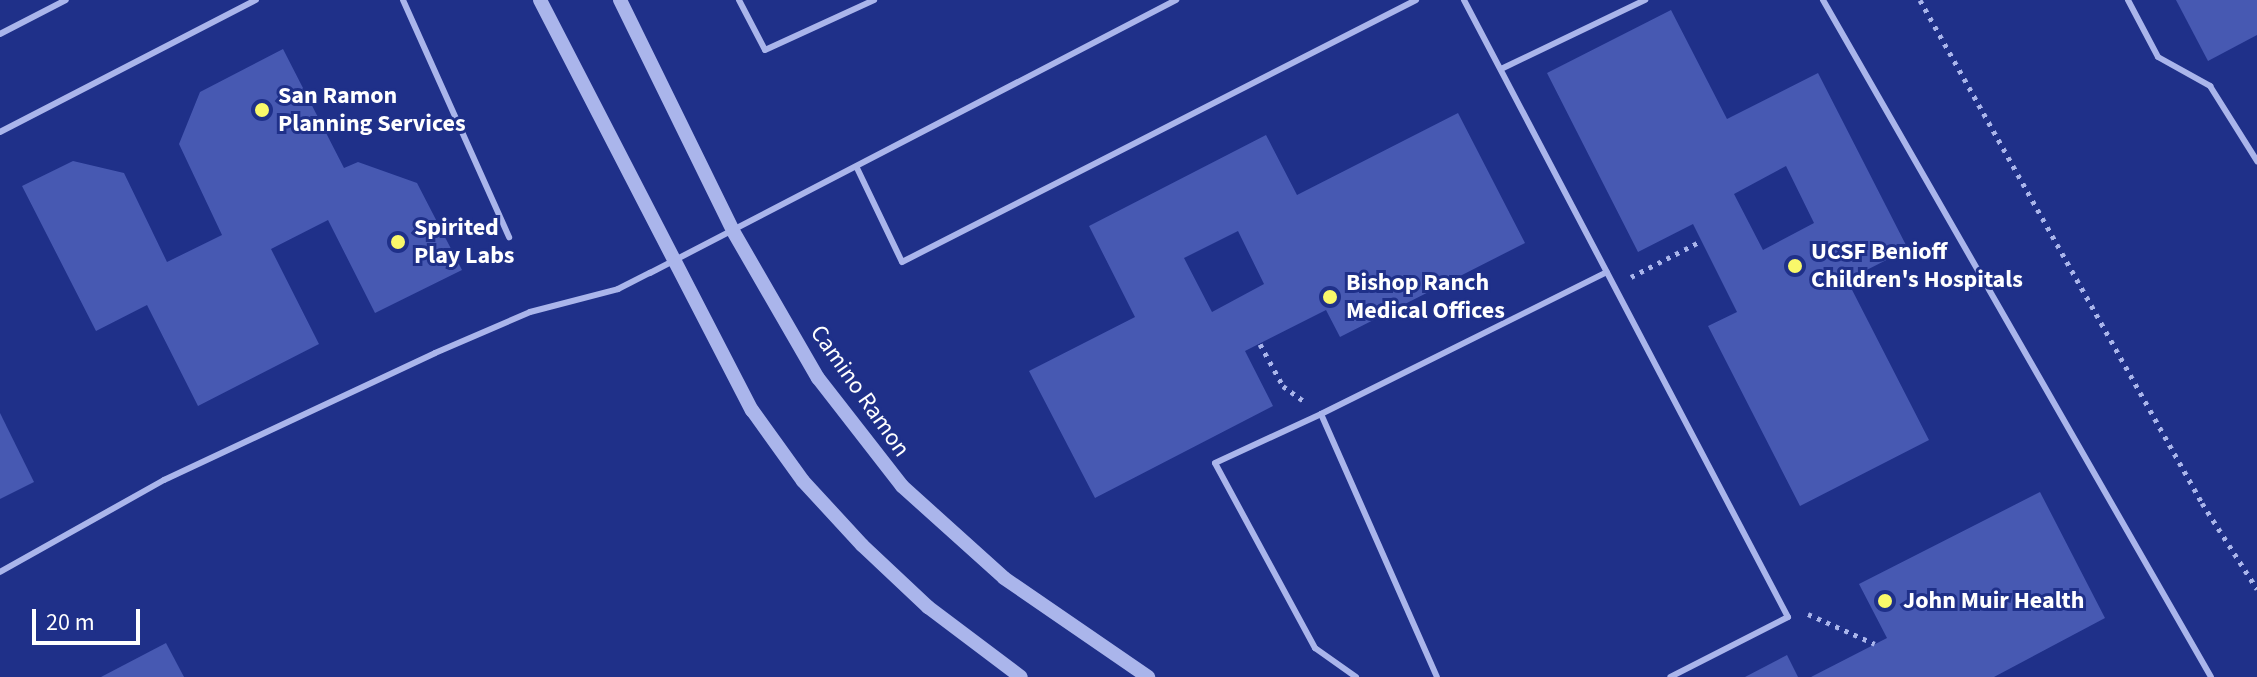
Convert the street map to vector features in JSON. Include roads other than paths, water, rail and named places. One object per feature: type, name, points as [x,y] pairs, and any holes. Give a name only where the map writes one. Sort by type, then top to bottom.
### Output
[{"type":"street","points":[[540,0],[752,410],[803,481],[928,607],[1021,677]]},
{"type":"street","name":"Camino Ramon","points":[[620,0],[733,231],[818,378],[902,486],[1004,578],[1148,677]]},
{"type":"lane","points":[[0,34],[66,0]]},
{"type":"lane","points":[[0,132],[256,0]]},
{"type":"lane","points":[[403,0],[509,237]]},
{"type":"lane","points":[[739,0],[765,50],[874,0]]},
{"type":"lane","points":[[0,572],[164,480],[435,353],[530,312],[618,289],[857,168],[1176,0]]},
{"type":"lane","points":[[857,168],[902,262],[1416,0]]},
{"type":"lane","points":[[1464,0],[1788,617],[1670,677]]},
{"type":"lane","points":[[1501,69],[1645,0]]},
{"type":"lane","points":[[1823,0],[2211,677]]},
{"type":"lane","points":[[2128,0],[2158,57],[2210,86],[2257,161]]},
{"type":"lane","points":[[1356,677],[1315,648],[1215,463],[1607,272]]},
{"type":"lane","points":[[1321,414],[1437,677]]},
{"type":"place","name":"San Ramon Planning Services","points":[[262,110]]},
{"type":"place","name":"Spirited Play Labs","points":[[398,242]]},
{"type":"place","name":"UCSF Benioff Children's Hospitals","points":[[1795,266]]},
{"type":"place","name":"Bishop Ranch Medical Offices","points":[[1330,297]]},
{"type":"place","name":"John Muir Health","points":[[1885,601]]}]
